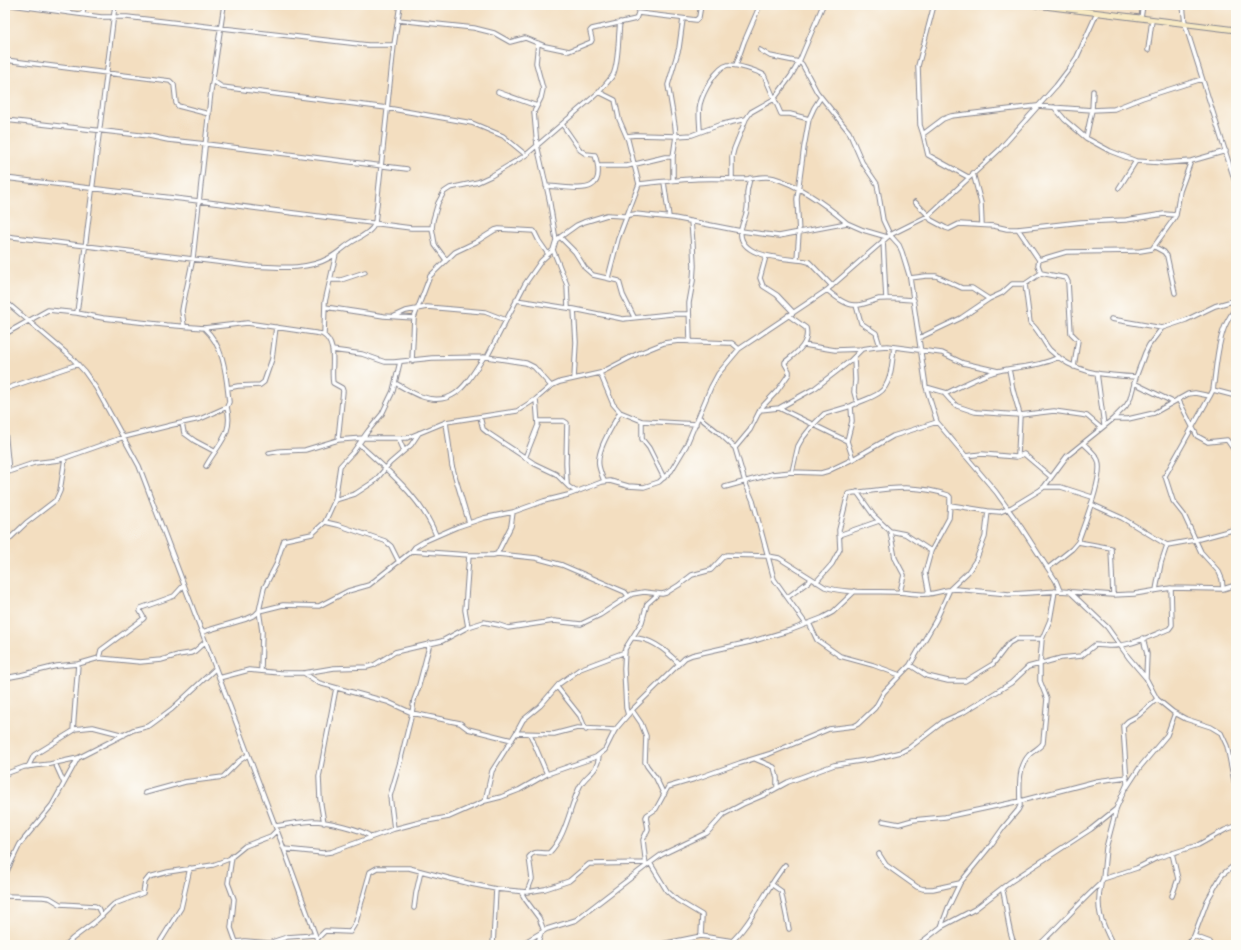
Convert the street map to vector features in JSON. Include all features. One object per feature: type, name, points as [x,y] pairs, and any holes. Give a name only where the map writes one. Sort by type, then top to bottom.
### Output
[{"type":"main road","points":[[1036,5],[1236,30]]},
{"type":"street","points":[[12,5],[101,17],[127,17],[346,44],[394,45]]},
{"type":"street","points":[[83,14],[84,5]]},
{"type":"street","points":[[77,313],[115,5]]},
{"type":"street","points":[[184,326],[182,311],[192,258],[211,91],[224,5]]},
{"type":"street","points":[[5,236],[250,266],[282,267],[310,265],[330,258],[370,231],[375,223],[394,45],[400,5]]},
{"type":"street","points":[[398,20],[474,28],[494,33],[510,42],[525,38],[550,48],[571,50],[590,42],[592,40],[590,31],[592,29],[636,19],[638,13],[696,20],[699,17],[702,5]]},
{"type":"street","points":[[736,65],[760,5]]},
{"type":"street","points":[[732,179],[732,157],[746,119],[750,112],[774,99],[791,76],[799,62],[823,5]]},
{"type":"street","points":[[934,5],[918,66],[920,125],[928,155],[968,177]]},
{"type":"street","points":[[1141,18],[1143,5]]},
{"type":"street","points":[[1182,5],[1185,24],[1236,185]]},
{"type":"street","points":[[202,632],[246,619],[255,615],[259,611],[283,605],[319,606],[348,591],[369,585],[399,562],[415,547],[436,535],[469,523],[513,512],[577,492],[604,481],[610,481],[628,486],[644,487],[659,482],[671,471],[686,446],[718,374],[739,349],[827,290],[887,237],[928,216],[1004,145],[1056,86],[1069,68],[1079,52],[1097,13]]},
{"type":"street","points":[[673,180],[673,157],[676,136],[668,85],[679,48],[682,19]]},
{"type":"street","points":[[1148,50],[1152,20]]},
{"type":"street","points":[[446,260],[436,245],[432,228],[438,203],[444,192],[450,188],[478,182],[526,155],[599,92],[613,74],[617,64],[620,22]]},
{"type":"street","points":[[538,43],[536,63],[543,89],[541,98],[534,112],[537,145],[556,240]]},
{"type":"street","points":[[760,50],[770,56],[799,62],[804,67],[821,97],[850,132],[862,162],[877,184],[881,212],[887,237],[886,299]]},
{"type":"street","points":[[5,60],[170,80],[174,85],[176,103],[178,106],[209,114]]},
{"type":"street","points":[[700,132],[700,104],[708,85],[723,67],[730,65],[736,65],[764,75],[781,114],[790,114],[809,119]]},
{"type":"street","points":[[923,134],[943,119],[952,116],[1037,106],[1092,110],[1114,109],[1142,98],[1202,80]]},
{"type":"street","points":[[213,81],[222,87],[387,108],[478,124],[503,136],[526,155]]},
{"type":"street","points":[[211,91],[222,87]]},
{"type":"street","points":[[1086,138],[1092,110],[1093,91]]},
{"type":"street","points":[[498,92],[537,106]]},
{"type":"street","points":[[599,92],[615,100],[620,124],[626,136],[639,184],[618,239],[608,278]]},
{"type":"street","points":[[798,259],[799,233],[797,208],[799,189],[809,119],[816,102],[821,97]]},
{"type":"street","points":[[1054,107],[1064,120],[1086,138],[1110,151],[1136,161],[1165,163],[1191,161],[1226,152]]},
{"type":"street","points":[[626,136],[692,135],[746,119]]},
{"type":"street","points":[[5,120],[407,169]]},
{"type":"street","points":[[546,186],[582,189],[591,188],[597,182],[598,166],[595,155],[586,154],[580,150],[562,124]]},
{"type":"street","points":[[598,166],[627,166],[665,157],[673,157]]},
{"type":"street","points":[[1119,188],[1136,161]]},
{"type":"street","points":[[1039,260],[1066,252],[1140,251],[1152,249],[1155,247],[1176,215],[1180,191],[1191,161]]},
{"type":"street","points":[[973,173],[981,203],[982,225]]},
{"type":"street","points":[[639,184],[673,180],[762,177],[774,178],[799,189],[830,208],[846,224],[887,237],[898,246],[902,252],[910,278],[926,387],[937,422],[996,492],[1048,568],[1060,591]]},
{"type":"street","points":[[5,178],[412,228],[432,228]]},
{"type":"street","points":[[750,178],[747,189],[747,211],[740,232],[746,246],[752,251],[766,256],[798,259],[809,262],[832,286]]},
{"type":"street","points":[[664,182],[669,217]]},
{"type":"street","points":[[915,202],[931,220],[946,228],[952,228],[959,224],[1018,229],[1080,222],[1126,220],[1164,214],[1176,215]]},
{"type":"street","points":[[395,383],[420,397],[437,400],[457,394],[486,357],[516,300],[530,277],[552,250],[556,240],[577,225],[590,220],[607,215],[635,214],[669,217],[740,232],[779,236],[846,224]]},
{"type":"street","points":[[690,342],[689,314],[694,271],[691,221]]},
{"type":"street","points":[[412,361],[414,318],[417,308],[430,276],[455,252],[476,242],[499,228],[534,231],[548,254]]},
{"type":"street","points":[[1018,229],[1039,260],[1038,265],[1041,273]]},
{"type":"street","points":[[560,237],[575,252],[585,268],[593,275],[619,282],[623,296],[634,317]]},
{"type":"street","points":[[1155,247],[1164,252],[1167,256],[1174,292]]},
{"type":"street","points":[[552,250],[567,285],[568,308]]},
{"type":"street","points":[[324,335],[325,307],[336,253]]},
{"type":"street","points":[[766,256],[760,278],[763,286],[777,295],[793,312]]},
{"type":"street","points":[[330,280],[341,280],[365,272]]},
{"type":"street","points":[[919,338],[961,318],[989,299],[1002,293],[1012,284],[1025,284],[1041,273],[1066,278],[1068,282],[1071,334],[1078,340],[1074,367]]},
{"type":"street","points":[[910,278],[936,276],[962,288],[972,288],[989,299]]},
{"type":"street","points":[[1025,284],[1030,323],[1035,326],[1042,340],[1059,357],[1074,367],[1096,373],[1136,377]]},
{"type":"street","points":[[827,290],[839,299],[856,306],[869,301],[886,299],[914,300]]},
{"type":"street","points":[[516,300],[619,318],[689,314]]},
{"type":"street","points":[[1111,319],[1162,328],[1186,320],[1215,306],[1236,300]]},
{"type":"street","points":[[5,301],[78,364],[96,388],[139,466],[319,945]]},
{"type":"street","points":[[856,306],[861,323],[876,334],[880,346]]},
{"type":"street","points":[[325,307],[414,318]]},
{"type":"street","points":[[1223,589],[1222,579],[1219,572],[1202,554],[1184,515],[1173,501],[1166,476],[1213,390],[1218,355],[1225,326],[1236,307]]},
{"type":"street","points":[[395,316],[402,312],[417,308],[441,308],[485,312],[506,320]]},
{"type":"street","points":[[574,309],[576,342],[574,379]]},
{"type":"street","points":[[5,334],[48,310],[77,313],[103,318],[204,328],[247,323],[324,335],[328,339],[334,360],[333,383],[342,388],[343,391],[338,440]]},
{"type":"street","points":[[735,448],[750,430],[760,410],[777,391],[789,374],[785,362],[804,345],[807,330],[806,328],[788,315]]},
{"type":"street","points":[[228,388],[260,385],[264,382],[272,359],[276,327]]},
{"type":"street","points":[[204,328],[214,339],[223,360],[228,388],[229,402],[227,407],[230,420],[227,433],[206,466]]},
{"type":"street","points":[[950,505],[997,512],[1008,509],[1044,487],[1067,456],[1113,419],[1126,406],[1149,345],[1162,328]]},
{"type":"street","points":[[270,453],[305,450],[338,440],[363,438],[407,438],[446,422],[514,412],[536,399],[551,386],[560,382],[600,374],[637,354],[672,341],[732,343],[739,349]]},
{"type":"street","points":[[804,345],[835,350],[862,349],[880,346],[921,349],[942,353],[963,363],[998,371]]},
{"type":"street","points":[[792,472],[798,446],[813,425],[824,414],[851,406],[883,390],[886,385],[894,347]]},
{"type":"street","points":[[760,410],[778,408],[816,388],[854,358],[862,349]]},
{"type":"street","points":[[332,350],[362,354],[385,362],[412,361],[432,358],[486,357],[530,364],[551,386]]},
{"type":"street","points":[[944,393],[947,393],[980,377],[998,371],[1032,366],[1059,357]]},
{"type":"street","points":[[854,358],[854,392],[857,403]]},
{"type":"street","points":[[261,671],[262,631],[259,611],[264,588],[276,564],[284,540],[312,534],[326,522],[335,500],[340,466],[353,452],[388,404],[400,362]]},
{"type":"street","points":[[5,389],[78,364]]},
{"type":"street","points":[[1009,369],[1020,415],[1018,455]]},
{"type":"street","points":[[1096,373],[1102,427]]},
{"type":"street","points":[[600,374],[613,404],[620,412],[642,421],[696,424]]},
{"type":"street","points":[[1134,383],[1173,402]]},
{"type":"street","points":[[926,387],[944,393],[957,406],[975,412],[1020,415],[1047,412],[1082,415],[1087,416],[1102,427]]},
{"type":"street","points":[[1213,390],[1236,396]]},
{"type":"street","points":[[1113,419],[1128,419],[1154,413],[1188,394],[1195,393],[1210,396]]},
{"type":"street","points":[[525,458],[537,429],[538,421],[536,399]]},
{"type":"street","points":[[1178,399],[1192,428],[1198,436],[1208,442],[1227,440],[1236,453]]},
{"type":"street","points":[[851,406],[852,421],[847,441],[853,460]]},
{"type":"street","points":[[5,431],[7,472],[34,463],[54,461],[65,458],[124,437],[205,418],[227,407]]},
{"type":"street","points":[[778,408],[847,441]]},
{"type":"street","points":[[604,481],[599,466],[600,455],[604,441],[620,412]]},
{"type":"street","points":[[480,417],[485,431],[525,458],[556,474],[577,492]]},
{"type":"street","points":[[699,417],[735,448],[745,482],[753,501],[774,579],[781,591],[788,597],[807,623],[817,640],[840,656],[873,665],[900,675]]},
{"type":"street","points":[[538,421],[564,421],[567,423],[567,484]]},
{"type":"street","points":[[642,421],[642,439],[649,448],[664,478]]},
{"type":"street","points":[[446,422],[452,466],[469,523]]},
{"type":"street","points":[[726,487],[772,474],[792,472],[821,473],[828,471],[853,460],[893,436],[937,422]]},
{"type":"street","points":[[182,423],[184,433],[195,442],[214,452]]},
{"type":"street","points":[[335,500],[360,491],[375,481],[385,468],[411,446],[418,433]]},
{"type":"street","points":[[399,439],[404,451]]},
{"type":"street","points":[[1048,568],[1072,549],[1078,542],[1099,476],[1100,468],[1096,456],[1083,443]]},
{"type":"street","points":[[359,444],[408,490],[430,522],[436,535]]},
{"type":"street","points":[[965,456],[982,454],[1012,457],[1022,453],[1051,476]]},
{"type":"street","points":[[5,543],[26,523],[56,500],[60,491],[65,458]]},
{"type":"street","points":[[816,582],[837,557],[840,550],[840,524],[848,494],[904,487],[915,488],[931,490],[950,497],[948,521],[931,551],[925,574],[929,594]]},
{"type":"street","points":[[1044,487],[1061,487],[1092,497]]},
{"type":"street","points":[[858,492],[879,521],[890,531],[905,534],[931,551]]},
{"type":"street","points":[[1090,504],[1122,518],[1167,545],[1195,540],[1236,529]]},
{"type":"street","points":[[701,936],[702,916],[677,900],[667,891],[647,864],[643,840],[648,829],[647,815],[656,809],[670,786],[769,754],[829,729],[854,726],[876,708],[884,692],[910,665],[936,620],[950,589],[968,572],[976,560],[984,537],[988,511]]},
{"type":"street","points":[[497,554],[511,526],[513,512]]},
{"type":"street","points":[[839,535],[879,521]]},
{"type":"street","points":[[326,522],[386,541],[391,546],[399,562]]},
{"type":"street","points":[[890,531],[895,558],[904,575],[900,592]]},
{"type":"street","points":[[1078,542],[1111,548],[1113,595]]},
{"type":"street","points":[[1156,590],[1160,563],[1167,545]]},
{"type":"street","points":[[412,551],[493,556],[497,554],[536,558],[562,565],[625,592],[628,596]]},
{"type":"street","points":[[468,627],[465,606],[469,555]]},
{"type":"street","points":[[219,678],[243,671],[304,673],[334,668],[367,667],[374,665],[395,652],[430,644],[448,638],[468,627],[484,622],[508,628],[554,621],[581,624],[600,615],[632,594],[644,592],[658,594],[666,593],[692,575],[711,570],[726,555],[768,556],[779,558],[816,582],[832,589],[855,591],[929,594],[950,589],[1018,594],[1069,591],[1113,595],[1171,588],[1223,589],[1236,584]]},
{"type":"street","points":[[788,597],[812,579]]},
{"type":"street","points":[[99,658],[101,650],[143,620],[144,618],[140,610],[141,608],[174,596],[184,585]]},
{"type":"street","points":[[520,945],[542,932],[576,920],[647,864],[708,833],[727,812],[788,782],[834,765],[873,759],[901,752],[909,748],[944,721],[964,712],[1011,683],[1028,667],[1061,658],[1081,656],[1096,645],[1120,645],[1171,628],[1171,588]]},
{"type":"street","points":[[284,849],[323,853],[330,852],[394,829],[449,817],[485,801],[502,797],[519,790],[547,774],[599,755],[605,750],[615,730],[632,710],[689,656],[750,642],[807,623],[833,612],[855,591]]},
{"type":"street","points":[[941,927],[960,883],[992,845],[1003,828],[1018,810],[1022,768],[1029,755],[1042,746],[1044,740],[1046,699],[1040,681],[1042,639],[1050,620],[1055,591]]},
{"type":"street","points":[[1069,591],[1107,627],[1146,678],[1157,699],[1175,713],[1192,722],[1211,727],[1221,733],[1227,746],[1236,790]]},
{"type":"street","points":[[628,715],[624,669],[625,649],[644,617],[647,604],[658,594]]},
{"type":"street","points":[[632,638],[644,639],[657,646],[670,654],[679,664]]},
{"type":"street","points":[[1143,638],[1147,654],[1146,678]]},
{"type":"street","points":[[910,665],[927,676],[948,680],[965,681],[993,664],[1012,641],[1016,639],[1042,639]]},
{"type":"street","points":[[5,678],[57,666],[78,664],[99,658],[140,662],[156,661],[191,653],[205,642]]},
{"type":"street","points":[[394,829],[390,796],[398,770],[414,700],[430,644]]},
{"type":"street","points":[[485,801],[492,771],[523,720],[540,706],[557,687],[580,669],[625,652]]},
{"type":"street","points":[[28,766],[34,755],[73,731],[78,664]]},
{"type":"street","points":[[5,774],[28,766],[55,763],[78,758],[124,735],[153,724],[172,709],[215,668]]},
{"type":"street","points":[[304,673],[319,683],[388,702],[412,713],[460,723],[468,729],[512,740]]},
{"type":"street","points":[[557,687],[580,716],[586,730]]},
{"type":"street","points":[[324,823],[320,799],[319,777],[336,688]]},
{"type":"street","points":[[1126,788],[1127,777],[1123,726],[1128,721],[1139,715],[1157,699]]},
{"type":"street","points":[[632,710],[641,723],[646,736],[645,762],[664,795]]},
{"type":"street","points":[[1113,945],[1103,925],[1098,897],[1103,879],[1106,848],[1116,809],[1126,788],[1167,735],[1175,713]]},
{"type":"street","points":[[74,728],[93,727],[124,735]]},
{"type":"street","points":[[516,733],[554,734],[577,728],[586,730],[615,730]]},
{"type":"street","points":[[530,734],[547,774]]},
{"type":"street","points":[[145,794],[185,782],[223,777],[239,760],[248,755]]},
{"type":"street","points":[[527,892],[532,879],[529,857],[537,852],[549,853],[560,839],[581,785],[598,765],[599,755]]},
{"type":"street","points":[[5,875],[20,844],[47,812],[78,758]]},
{"type":"street","points":[[754,758],[774,766],[777,778],[777,788]]},
{"type":"street","points":[[55,763],[64,783]]},
{"type":"street","points":[[883,821],[903,824],[913,820],[945,817],[1020,801],[1100,780],[1127,777]]},
{"type":"street","points":[[918,945],[941,927],[975,909],[1002,888],[1091,829],[1116,809]]},
{"type":"street","points":[[66,945],[102,916],[114,904],[143,893],[145,882],[149,877],[168,872],[213,865],[229,859],[245,846],[271,836],[276,828],[314,821],[363,832],[371,837]]},
{"type":"street","points":[[1103,879],[1137,868],[1157,858],[1203,842],[1218,833],[1236,826]]},
{"type":"street","points":[[1172,853],[1178,879],[1172,896]]},
{"type":"street","points":[[879,854],[886,866],[917,887],[933,890],[960,883]]},
{"type":"street","points":[[232,856],[228,883],[234,899],[231,928],[236,943],[245,941],[269,943],[287,937],[316,937],[325,932],[350,932],[356,922],[370,872],[373,869],[409,868],[496,889],[527,892],[545,889],[569,881],[589,864],[647,864]]},
{"type":"street","points":[[1187,945],[1194,936],[1207,901],[1220,878],[1236,864]]},
{"type":"street","points":[[728,945],[747,925],[771,884],[785,865]]},
{"type":"street","points":[[158,945],[181,908],[190,868]]},
{"type":"street","points":[[414,908],[421,871]]},
{"type":"street","points":[[1039,945],[1066,919],[1079,903],[1101,883]]},
{"type":"street","points":[[771,884],[781,891],[789,929]]},
{"type":"street","points":[[1002,888],[1006,903],[1010,936],[1015,945]]},
{"type":"street","points":[[493,945],[496,889]]},
{"type":"street","points":[[521,892],[539,918],[542,932],[537,945]]},
{"type":"street","points":[[5,896],[43,896],[60,904],[96,906],[102,916]]},
{"type":"street","points":[[657,945],[694,936],[732,941],[737,945]]},
{"type":"street","points":[[1194,936],[1210,942],[1211,945]]}]
